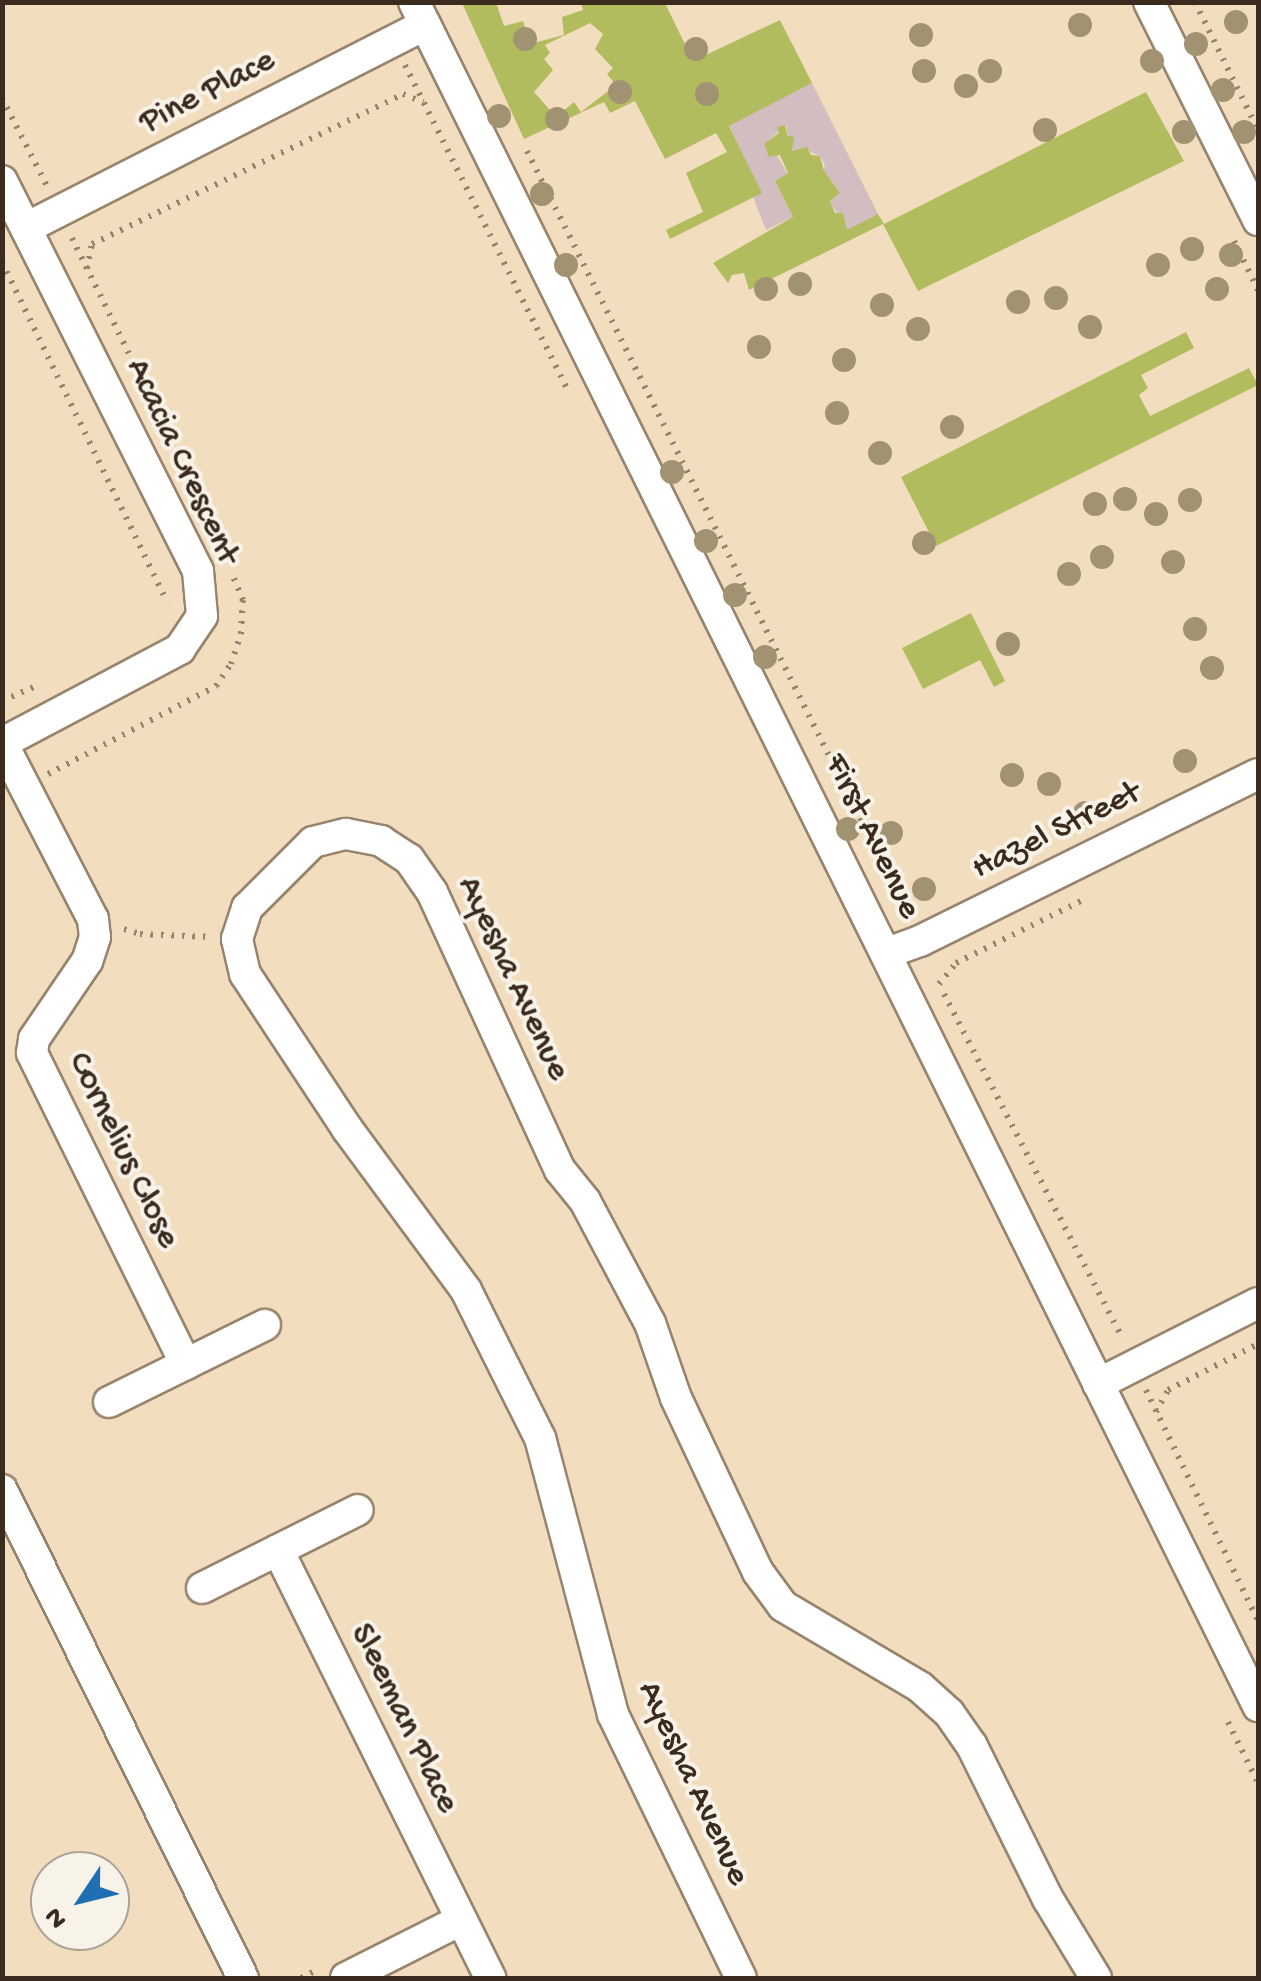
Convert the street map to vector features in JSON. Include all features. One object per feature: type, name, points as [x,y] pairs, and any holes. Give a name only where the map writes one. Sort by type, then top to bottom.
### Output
[{"type":"street","points":[[1149,2],[1258,220]]},
{"type":"street","name":"Pine Place","points":[[26,228],[419,14]]},
{"type":"street","name":"First Avenue","points":[[419,14],[1258,1706]]},
{"type":"street","name":"Acacia Crescent","points":[[2,182],[198,572],[202,616],[180,649],[4,743]]},
{"type":"street","points":[[4,743],[94,919]]},
{"type":"street","name":"Hazel Street","points":[[887,953],[1258,774]]},
{"type":"street","name":"Ayesha Avenue","points":[[741,1978],[613,1714],[540,1438],[466,1290],[348,1130],[244,974],[237,938],[248,908],[313,842],[346,834],[382,841],[409,858],[432,892],[560,1170],[585,1201],[650,1323],[676,1398],[758,1572],[782,1606],[920,1687],[950,1713],[972,1746],[1048,1899],[1096,1978]]},
{"type":"street","name":"Cornelius Close","points":[[94,919],[87,962],[34,1038],[32,1053],[186,1364]]},
{"type":"street","points":[[1098,1384],[1258,1304]]},
{"type":"street","points":[[109,1402],[265,1325]]},
{"type":"street","points":[[2,1490],[243,1978]]},
{"type":"street","points":[[202,1588],[358,1510]]},
{"type":"street","name":"Sleeman Place","points":[[278,1550],[490,1978]]},
{"type":"street","points":[[346,1978],[462,1920]]},
{"type":"path","points":[[1195,2],[1258,130]]},
{"type":"path","points":[[87,269],[92,244],[403,94],[424,102]]},
{"type":"path","points":[[2,98],[42,177]]},
{"type":"path","points":[[522,140],[939,984],[1136,1364],[1155,1414],[1258,1620]]},
{"type":"path","points":[[2,262],[161,583],[172,614]]},
{"type":"path","points":[[2,701],[56,678]]},
{"type":"path","points":[[939,984],[956,963],[1098,892]]},
{"type":"path","points":[[94,919],[140,934],[237,938]]},
{"type":"path","points":[[1155,1414],[1168,1390],[1258,1344]]},
{"type":"shaded area","points":[[812,83],[878,214],[847,231],[830,201],[840,193],[823,171],[825,165],[820,156],[806,150],[792,151],[786,125],[768,141],[788,174],[775,181],[793,217],[766,230],[753,197],[761,193],[729,125]]},
{"type":"green space","points":[[462,3],[496,3],[504,26],[523,21],[530,44],[564,35],[562,17],[583,10],[581,3],[665,3],[693,61],[780,20],[812,83],[729,126],[762,193],[670,239],[666,230],[703,212],[686,173],[727,152],[716,133],[665,159],[635,101],[610,113],[604,102],[524,139]],"holes":[[[590,23],[603,34],[595,49],[613,68],[607,74],[616,85],[581,112],[574,102],[556,117],[534,92],[553,70],[544,59],[550,53],[545,45]]]},
{"type":"green space","points":[[1146,92],[1184,161],[918,291],[883,224],[749,290],[744,273],[732,275],[728,283],[713,263],[793,217],[775,181],[788,173],[780,155],[769,157],[764,144],[779,133],[777,127],[785,125],[788,136],[794,137],[792,151],[807,147],[811,155],[820,156],[824,171],[840,193],[830,201],[835,213],[843,213],[847,230],[878,214],[884,224]]},
{"type":"green space","points":[[1186,332],[1194,348],[1141,375],[1148,388],[1139,395],[1150,416],[1249,368],[1258,385],[936,546],[901,477]]},
{"type":"green space","points":[[971,613],[1005,681],[994,687],[980,660],[923,689],[902,648]]}]
